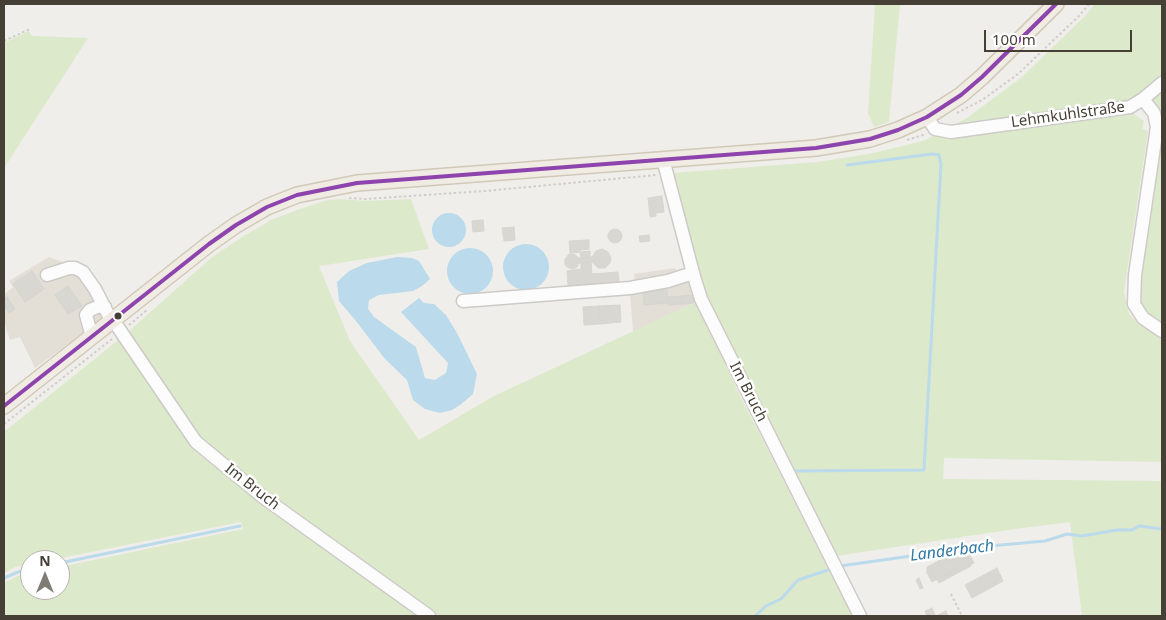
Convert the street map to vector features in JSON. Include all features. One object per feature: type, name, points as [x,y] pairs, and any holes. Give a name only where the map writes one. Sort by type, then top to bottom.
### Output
[{"type":"main road","points":[[4,406],[92,337],[116,324],[208,244],[267,207],[297,195],[357,183],[816,148],[870,139],[898,130],[931,124],[1056,4]]},
{"type":"street","points":[[1143,99],[1162,83]]},
{"type":"street","name":"Lehmkuhlstraße","points":[[931,124],[951,132],[1130,107],[1143,99],[1154,113],[1157,127],[1135,275],[1134,304],[1143,318],[1162,330]]},
{"type":"street","name":"Im Bruch","points":[[663,159],[701,299],[860,616]]},
{"type":"street","name":"Im Bruch","points":[[47,275],[69,268],[76,268],[83,272],[196,442],[263,497],[428,616]]},
{"type":"street","points":[[463,301],[630,288],[668,282],[693,273]]},
{"type":"street","points":[[92,337],[86,315],[90,310],[100,306],[105,307]]},
{"type":"path","points":[[952,116],[982,100],[1018,74],[1080,15],[1089,4]]},
{"type":"path","points":[[4,41],[30,28]]},
{"type":"path","points":[[908,140],[924,135],[931,124]]},
{"type":"path","points":[[348,198],[365,199],[485,191],[667,174]]},
{"type":"path","points":[[4,424],[116,324],[151,306]]},
{"type":"path","points":[[951,594],[962,616]]},
{"type":"shaded area","points":[[49,257],[83,269],[112,312],[35,368],[20,337],[10,340],[4,321],[4,295],[13,287],[9,281]]},
{"type":"shaded area","points":[[675,268],[679,282],[693,284],[698,301],[633,332],[630,292],[636,291],[634,274]]},
{"type":"green space","points":[[875,4],[900,4],[889,122],[874,127],[868,113]]},
{"type":"green space","points":[[1095,4],[1162,4],[1162,78],[1128,103],[948,128],[967,118],[1022,77]]},
{"type":"green space","points":[[29,31],[32,36],[88,38],[4,168],[4,43]]},
{"type":"green space","points":[[1162,88],[1162,106],[1159,109],[1150,99]]},
{"type":"green space","points":[[1129,111],[1144,121],[1142,129],[1148,131],[1124,292],[1129,314],[1138,324],[1162,338],[1162,462],[944,458],[943,479],[1162,481],[1162,616],[1082,616],[1070,522],[836,556],[706,298],[673,173],[818,162],[874,153],[926,140],[934,135],[946,138]]},
{"type":"green space","points":[[1162,117],[1162,325],[1147,315],[1139,302],[1138,291]]},
{"type":"green space","points":[[411,199],[429,249],[319,266],[350,341],[419,440],[494,396],[698,301],[738,392],[853,616],[436,616],[377,575],[202,441],[127,333],[211,258],[242,237],[271,220],[328,200],[365,201]]},
{"type":"green space","points":[[122,337],[198,454],[424,616],[4,616],[4,583],[20,575],[20,600],[70,600],[70,565],[243,529],[241,522],[70,556],[70,550],[20,550],[20,566],[4,573],[4,432]]},
{"type":"water","points":[[449,213],[456,214],[461,218],[465,223],[465,237],[461,242],[456,246],[449,247],[442,246],[437,242],[433,237],[432,230],[433,223],[437,218],[442,214]]},
{"type":"water","points":[[526,244],[539,248],[545,254],[549,267],[545,280],[539,286],[526,290],[513,286],[507,280],[503,267],[507,254],[513,248]]},
{"type":"water","points":[[470,248],[483,252],[489,258],[493,271],[489,284],[483,290],[470,294],[457,290],[451,284],[447,271],[451,258],[457,252]]},
{"type":"water","points":[[397,257],[412,258],[419,261],[430,279],[413,291],[379,295],[369,300],[368,309],[374,317],[416,347],[425,378],[435,380],[446,373],[448,363],[401,312],[419,298],[424,303],[434,304],[446,315],[477,374],[473,394],[452,410],[440,413],[425,409],[413,400],[407,380],[385,359],[339,301],[337,282],[349,271],[367,263]]},
{"type":"building","points":[[662,196],[664,212],[656,213],[656,216],[650,217],[648,198]]},
{"type":"building","points":[[483,220],[484,231],[473,232],[472,221]]},
{"type":"building","points":[[514,227],[515,240],[504,241],[502,228]]},
{"type":"building","points":[[612,229],[618,229],[622,236],[618,243],[612,243],[608,239],[608,233]]},
{"type":"building","points":[[649,235],[650,241],[640,242],[639,236]]},
{"type":"building","points":[[589,240],[589,249],[580,250],[580,252],[570,253],[569,241]]},
{"type":"building","points":[[602,249],[608,252],[611,258],[610,263],[605,268],[598,268],[592,262],[579,263],[573,269],[565,265],[565,259],[569,254],[574,254],[579,258],[592,257],[596,251]]},
{"type":"building","points":[[590,251],[590,257],[581,258],[580,252]]},
{"type":"building","points":[[591,262],[592,274],[618,272],[619,282],[568,286],[567,271],[581,269],[581,263]]},
{"type":"building","points":[[32,271],[44,289],[25,302],[13,284]]},
{"type":"building","points":[[68,286],[82,306],[68,314],[55,295]]},
{"type":"building","points":[[667,290],[668,303],[644,305],[643,292]]},
{"type":"building","points":[[693,295],[694,303],[682,304],[682,296]]},
{"type":"building","points":[[682,296],[682,304],[668,305],[668,297]]},
{"type":"building","points":[[7,297],[15,309],[9,313],[4,305],[4,299]]},
{"type":"building","points":[[620,305],[621,322],[600,324],[599,306]]},
{"type":"building","points":[[599,306],[600,324],[584,325],[583,307]]},
{"type":"building","points":[[968,552],[974,563],[970,565],[965,554]]},
{"type":"building","points":[[964,553],[969,562],[936,580],[931,570]]},
{"type":"building","points":[[950,555],[952,559],[927,573],[927,567]]},
{"type":"building","points":[[969,563],[971,566],[939,583],[937,579]]},
{"type":"building","points":[[997,568],[1003,581],[972,598],[965,585]]},
{"type":"building","points":[[931,570],[936,580],[932,582],[927,573]]},
{"type":"building","points":[[919,578],[923,588],[920,589],[916,580]]},
{"type":"building","points":[[932,608],[935,615],[927,616],[925,611]]},
{"type":"building","points":[[946,611],[948,616],[936,616]]},
{"type":"waterway","points":[[795,471],[924,470],[941,164],[939,155],[932,154],[847,165]]},
{"type":"waterway","points":[[70,561],[240,526]]},
{"type":"waterway","name":"Landerbach","points":[[840,566],[968,548],[1045,541],[1067,534],[1082,536],[1117,530],[1132,530],[1139,526],[1162,529]]},
{"type":"waterway","name":"Landerbach","points":[[755,616],[766,606],[781,599],[798,580],[831,569]]},
{"type":"waterway","points":[[4,578],[20,572]]},
{"type":"transit line","points":[[4,406],[209,244],[267,207],[297,195],[357,183],[816,148],[870,139],[898,130],[927,117],[961,95],[982,77],[1056,4]]}]
